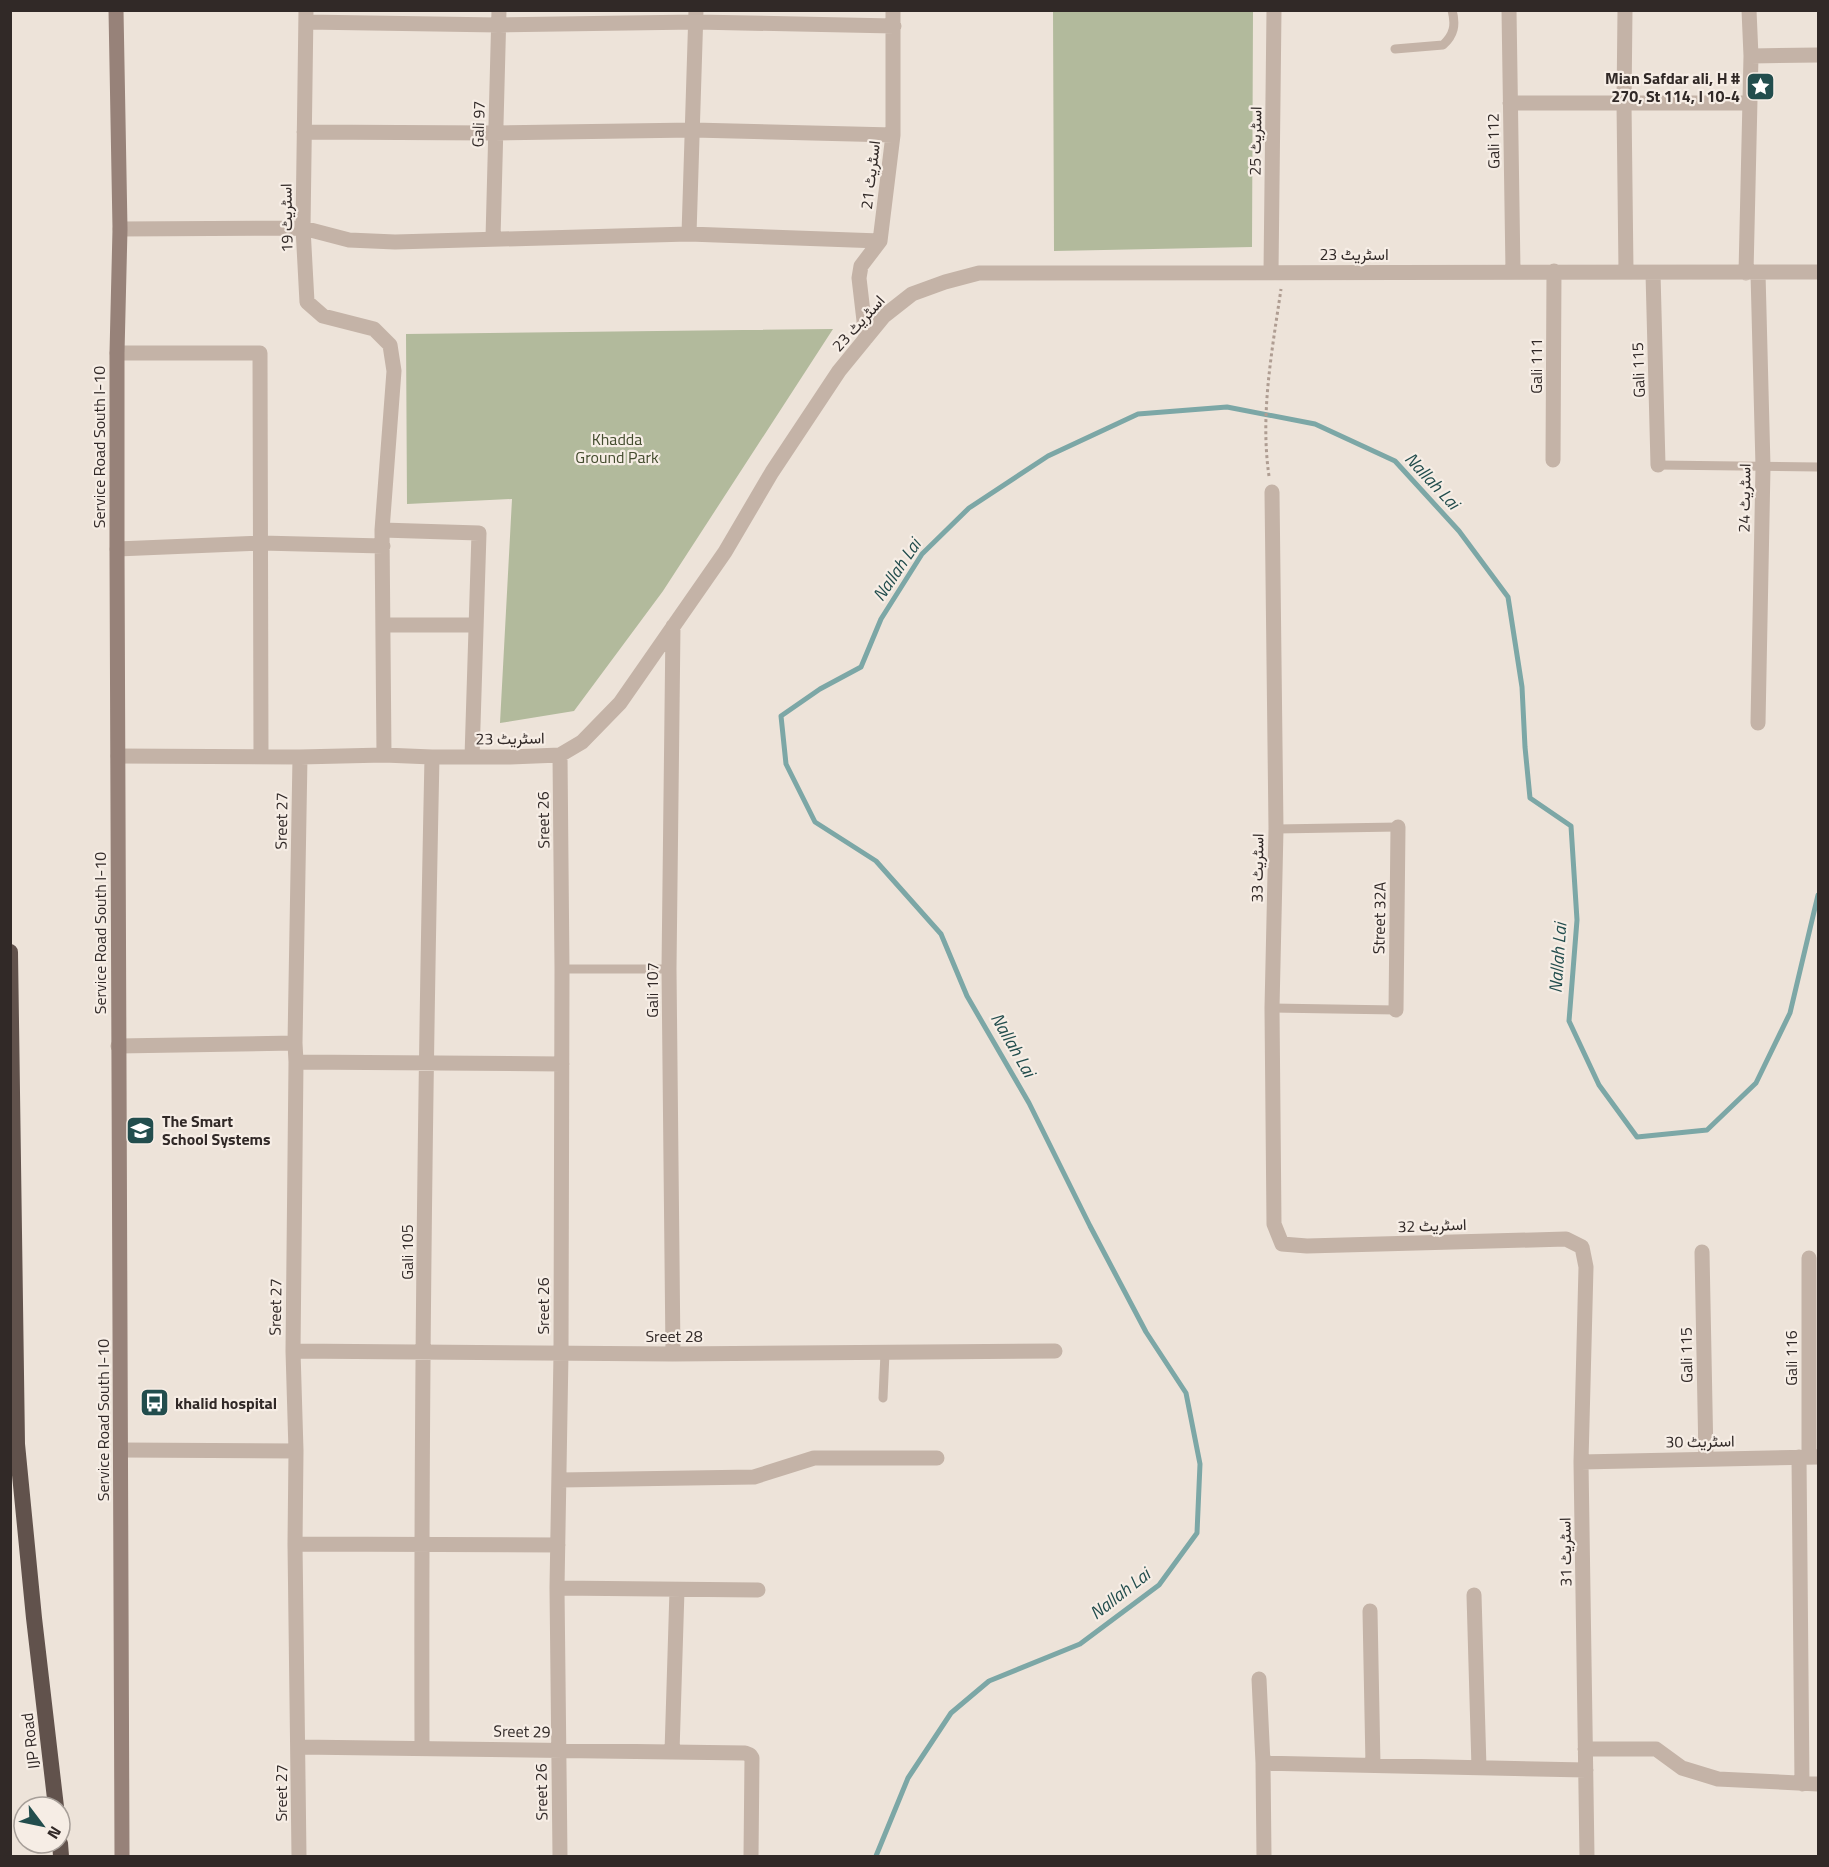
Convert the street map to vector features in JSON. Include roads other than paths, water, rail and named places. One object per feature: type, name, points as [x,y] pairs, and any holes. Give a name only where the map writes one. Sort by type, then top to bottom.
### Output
[{"type":"highway","name":"IJP Road","points":[[10,952],[17,1444],[55,1795]]},
{"type":"main road","name":"Service Road South I-10","points":[[116,10],[120,229],[117,353],[117,549],[122,1857]]},
{"type":"street","name":"اسٹریٹ 25","points":[[1274,10],[1277,272]]},
{"type":"street","name":"Gali 112","points":[[1509,10],[1513,271]]},
{"type":"street","points":[[1625,10],[1626,271]]},
{"type":"street","name":"اسٹریٹ 24","points":[[1749,10],[1752,273],[1763,467],[1758,723]]},
{"type":"street","points":[[306,16],[893,18]]},
{"type":"street","name":"اسٹریٹ 19","points":[[306,16],[303,228],[307,302],[323,316],[374,329],[390,345],[394,371],[382,530],[384,755]]},
{"type":"street","points":[[689,234],[696,16]]},
{"type":"street","name":"Gali 97","points":[[493,238],[499,18]]},
{"type":"street","name":"اسٹریٹ 21","points":[[880,241],[893,135],[893,18]]},
{"type":"street","points":[[1751,56],[1818,55]]},
{"type":"street","points":[[1510,103],[1750,103]]},
{"type":"street","points":[[304,132],[495,133],[693,130],[893,135]]},
{"type":"street","points":[[120,229],[303,228],[349,240],[445,242],[493,238],[689,234],[880,241]]},
{"type":"street","points":[[866,338],[859,278],[861,266],[880,241]]},
{"type":"street","name":"Gali 111","points":[[1553,460],[1554,271]]},
{"type":"street","name":"اسٹریٹ 23","points":[[118,756],[300,758],[384,755],[472,757],[560,755],[582,742],[620,703],[725,552],[772,472],[839,371],[884,316],[912,294],[945,282],[979,273],[1818,272]]},
{"type":"street","name":"Gali 115","points":[[1653,273],[1658,465]]},
{"type":"street","points":[[117,353],[260,353],[261,756]]},
{"type":"street","name":"اسٹریٹ 33","points":[[1272,492],[1276,829],[1272,1008],[1274,1224],[1282,1244]]},
{"type":"street","points":[[382,530],[479,533],[472,757]]},
{"type":"street","points":[[117,549],[261,543],[383,546]]},
{"type":"street","points":[[383,625],[476,625]]},
{"type":"street","name":"Gali 107","points":[[673,1354],[669,969],[674,626]]},
{"type":"street","name":"Sreet 26","points":[[560,755],[561,1353],[557,1588],[560,1857]]},
{"type":"street","name":"Gali 105","points":[[422,1748],[426,1064],[432,757]]},
{"type":"street","name":"Sreet 27","points":[[299,1857],[296,1451],[293,1351],[300,758]]},
{"type":"street","name":"Street 32A","points":[[1396,1010],[1398,827]]},
{"type":"street","points":[[118,1046],[295,1043]]},
{"type":"street","points":[[296,1062],[562,1064]]},
{"type":"street","name":"اسٹریٹ 32","points":[[1282,1244],[1308,1246],[1566,1239],[1582,1247]]},
{"type":"street","name":"اسٹریٹ 31","points":[[1582,1247],[1586,1267],[1581,1462],[1587,1857]]},
{"type":"street","name":"Gali 115","points":[[1702,1252],[1706,1458]]},
{"type":"street","name":"Gali 116","points":[[1802,1784],[1809,1457],[1809,1258]]},
{"type":"street","name":"Sreet 28","points":[[293,1351],[673,1354],[1055,1351]]},
{"type":"street","points":[[121,1450],[296,1451]]},
{"type":"street","name":"اسٹریٹ 30","points":[[1581,1462],[1809,1457]]},
{"type":"street","points":[[560,1480],[754,1477],[814,1458],[937,1458]]},
{"type":"street","points":[[295,1544],[558,1545]]},
{"type":"street","points":[[557,1588],[758,1590]]},
{"type":"street","points":[[672,1752],[677,1590]]},
{"type":"street","points":[[1474,1594],[1479,1768]]},
{"type":"street","points":[[1370,1611],[1373,1765]]},
{"type":"street","points":[[1259,1679],[1264,1857]]},
{"type":"street","name":"Sreet 29","points":[[299,1747],[745,1753],[752,1758],[751,1857]]},
{"type":"street","points":[[1585,1749],[1656,1749],[1682,1768],[1718,1779],[1818,1784]]},
{"type":"street","points":[[1263,1763],[1586,1770]]},
{"type":"lane","points":[[1395,49],[1443,45],[1454,31],[1455,20],[1452,10]]},
{"type":"lane","points":[[1658,465],[1818,467]]},
{"type":"lane","points":[[1276,829],[1398,827]]},
{"type":"lane","points":[[562,969],[669,969]]},
{"type":"lane","points":[[1272,1008],[1396,1010]]},
{"type":"lane","points":[[883,1398],[885,1353]]},
{"type":"waterway","name":"Nallah Lai","points":[[876,1856],[908,1778],[951,1713],[989,1681],[1080,1644],[1159,1585],[1197,1533],[1200,1464],[1186,1393],[1146,1332],[1029,1103],[967,996],[941,934],[876,861],[815,822],[786,764],[781,716],[820,689],[861,667],[881,619],[922,554],[969,508],[1048,456],[1138,414],[1227,407],[1315,424],[1395,461],[1459,531],[1508,597],[1522,687],[1530,798],[1571,826],[1577,920],[1569,1021],[1599,1085],[1637,1137],[1707,1130],[1756,1083],[1790,1013],[1818,895]]},
{"type":"place","name":"Mian Safdar ali, H # 270, St 114, I 10-4","points":[[1761,87]]},
{"type":"place","name":"The Smart School Systems","points":[[141,1130]]},
{"type":"place","name":"khalid hospital","points":[[154,1403]]},
{"type":"park label","name":"Khadda Ground Park","points":[[617,448]]}]
